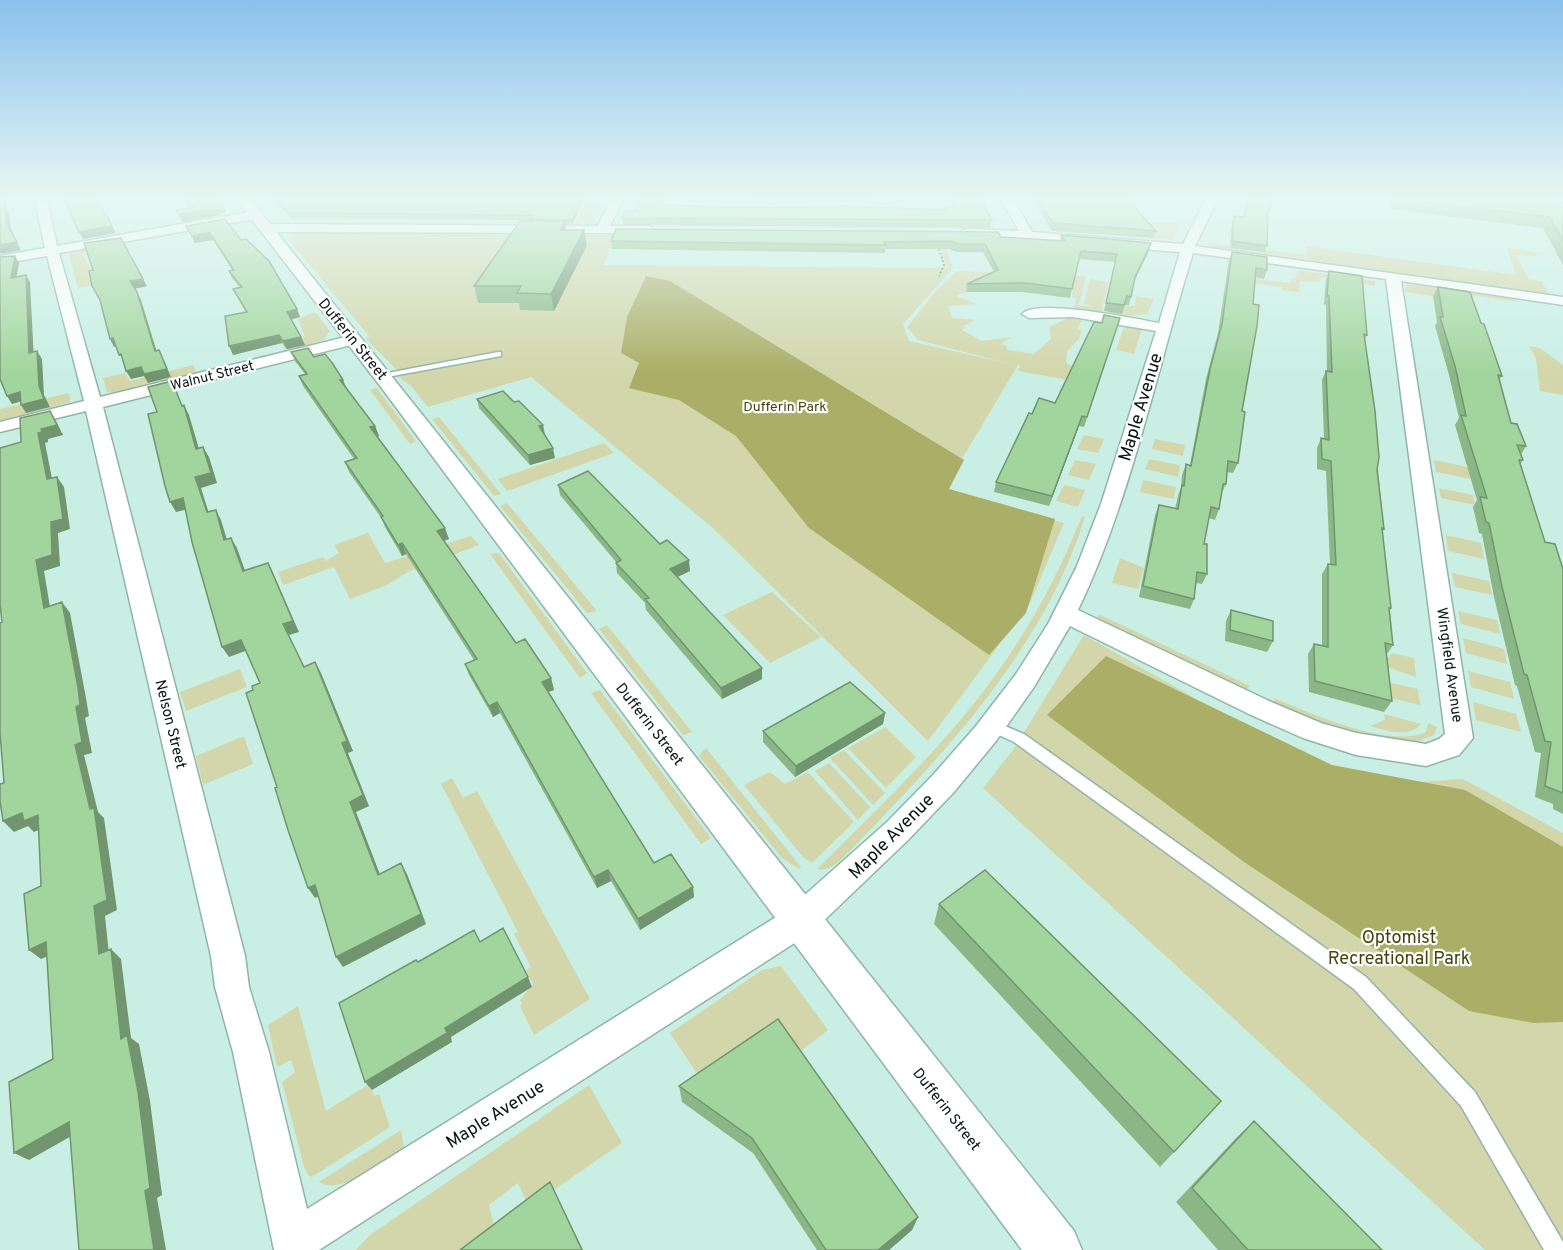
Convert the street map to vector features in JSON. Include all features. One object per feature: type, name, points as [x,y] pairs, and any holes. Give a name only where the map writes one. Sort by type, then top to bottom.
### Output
[{"type":"street","points":[[0,260],[15,257]]},
{"type":"street","name":"Nelson Street","points":[[54,257],[93,404],[228,956],[232,987],[251,1052],[294,1246]]},
{"type":"street","name":"Dufferin Street","points":[[288,257],[382,376],[1055,1250]]},
{"type":"street","name":"Maple Avenue","points":[[294,1246],[801,920],[861,869],[930,798],[993,726],[1032,672],[1066,614],[1110,508],[1185,257]]},
{"type":"street","points":[[1254,257],[1563,301]]},
{"type":"street","name":"Wingfield Avenue","points":[[1066,614],[1260,708],[1313,731],[1356,744],[1426,755],[1449,747],[1459,738],[1393,277]]},
{"type":"street","points":[[1029,314],[1073,313],[1164,328]]},
{"type":"street","name":"Walnut Street","points":[[0,427],[354,340]]},
{"type":"lane","points":[[382,376],[498,354]]},
{"type":"lane","points":[[993,726],[1019,738],[1360,983],[1468,1099],[1556,1250]]},
{"type":"path","points":[[939,276],[944,265],[942,257]]},
{"type":"green space","points":[[69,257],[85,257],[90,268],[93,285],[78,288]]},
{"type":"green space","name":"Dufferin Park","points":[[303,257],[607,257],[604,265],[946,268],[943,257],[949,257],[953,268],[903,324],[909,341],[1010,364],[918,340],[907,327],[936,291],[957,271],[1086,276],[1079,305],[1097,307],[1084,304],[1090,279],[1109,282],[1101,312],[1074,308],[1076,298],[1072,297],[1073,289],[1045,286],[977,287],[956,296],[977,304],[948,306],[952,318],[976,320],[963,326],[965,328],[962,330],[982,341],[1011,337],[1001,344],[1007,346],[1007,350],[1034,354],[1051,339],[1049,327],[1068,318],[1083,318],[1077,329],[1082,330],[1079,339],[1067,351],[1066,363],[1074,367],[1069,380],[1018,371],[1020,366],[1018,365],[944,489],[1064,523],[1030,603],[928,741],[714,529],[531,377],[428,407],[411,386],[399,377],[402,376],[398,371],[365,338],[370,337]]},
{"type":"green space","points":[[1280,257],[1306,257],[1306,261]]},
{"type":"green space","points":[[1307,257],[1388,257],[1516,275],[1510,257],[1517,257],[1529,279],[1542,282],[1548,293],[1542,295],[1307,261]]},
{"type":"green space","points":[[1297,270],[1375,281],[1375,286],[1320,277],[1319,282],[1300,281],[1299,292],[1254,283],[1255,272],[1260,273],[1260,280],[1290,283],[1292,278],[1296,278]]},
{"type":"green space","points":[[646,276],[670,281],[964,460],[949,489],[1055,519],[1026,613],[989,655],[809,528],[736,436],[679,400],[629,388],[639,363],[621,353],[627,317]]},
{"type":"green space","points":[[1407,285],[1509,298],[1522,302],[1458,294],[1438,297],[1404,292]]},
{"type":"green space","points":[[1136,296],[1154,299],[1147,314],[1132,316],[1107,312],[1110,304],[1135,306]]},
{"type":"green space","points":[[315,312],[330,331],[324,339],[327,339],[286,352],[282,343],[305,337],[298,319]]},
{"type":"green space","points":[[1125,324],[1142,329],[1134,354],[1116,350]]},
{"type":"green space","points":[[1529,346],[1540,348],[1563,365],[1563,395],[1540,391],[1536,358]]},
{"type":"green space","points":[[193,365],[197,373],[116,392],[107,392],[103,378],[125,373],[130,381]]},
{"type":"green space","points":[[377,388],[416,441],[410,444],[370,390]]},
{"type":"green space","points":[[69,393],[70,402],[0,422],[0,409]]},
{"type":"green space","points":[[439,417],[501,494],[494,496],[432,419]]},
{"type":"green space","points":[[1084,435],[1104,439],[1098,453],[1077,449]]},
{"type":"green space","points":[[1155,439],[1185,445],[1183,456],[1152,449]]},
{"type":"green space","points":[[604,443],[614,453],[507,491],[498,479]]},
{"type":"green space","points":[[1149,459],[1180,465],[1178,477],[1145,469]]},
{"type":"green space","points":[[1075,460],[1096,464],[1089,480],[1068,475]]},
{"type":"green space","points":[[1434,460],[1468,467],[1516,488],[1436,472]]},
{"type":"green space","points":[[1143,480],[1176,487],[1174,499],[1140,492]]},
{"type":"green space","points":[[1064,485],[1085,490],[1078,507],[1056,501]]},
{"type":"green space","points":[[1439,488],[1473,495],[1475,505],[1441,498]]},
{"type":"green space","points":[[507,503],[597,611],[587,613],[500,506]]},
{"type":"green space","points":[[1082,516],[1085,517],[1067,566],[1043,613],[1016,658],[985,701],[916,782],[843,858],[828,868],[817,869],[927,757],[981,695],[1015,647],[1045,596]]},
{"type":"green space","points":[[368,533],[385,563],[471,536],[479,545],[408,572],[387,585],[350,599],[334,567],[283,585],[278,572],[323,557],[326,561],[339,553],[334,545]]},
{"type":"green space","points":[[1446,535],[1481,543],[1484,559],[1448,551]]},
{"type":"green space","points":[[499,553],[587,673],[580,678],[490,554]]},
{"type":"green space","points":[[1120,558],[1144,568],[1138,589],[1112,583]]},
{"type":"green space","points":[[1452,573],[1489,581],[1492,595],[1455,587]]},
{"type":"green space","points":[[772,592],[821,637],[770,663],[723,615]]},
{"type":"green space","points":[[1458,611],[1497,620],[1500,634],[1461,624]]},
{"type":"green space","points":[[1099,615],[1250,686],[1246,690],[1100,620],[1097,618]]},
{"type":"green space","points":[[607,625],[692,732],[683,735],[599,629]]},
{"type":"green space","name":"Optomist Recreational Park","points":[[1084,635],[1323,771],[1390,784],[1463,779],[1563,833],[1563,1250],[1485,1250],[983,788],[1013,750]]},
{"type":"green space","points":[[1463,638],[1504,649],[1507,664],[1466,653]]},
{"type":"green space","points":[[1392,653],[1414,658],[1416,677],[1384,666],[1377,655],[1389,657]]},
{"type":"green space","points":[[1106,656],[1332,765],[1465,790],[1563,847],[1563,1022],[1533,1023],[1469,1011],[1244,862],[1047,715]]},
{"type":"green space","points":[[240,669],[247,687],[186,711],[180,692]]},
{"type":"green space","points":[[1468,671],[1510,682],[1514,699],[1471,687]]},
{"type":"green space","points":[[1392,683],[1418,689],[1420,705],[1383,696],[1387,686]]},
{"type":"green space","points":[[600,690],[711,838],[701,844],[591,693]]},
{"type":"green space","points":[[1274,698],[1328,720],[1371,733],[1410,736],[1426,732],[1428,723],[1437,727],[1434,735],[1412,744],[1377,738],[1315,722],[1274,704]]},
{"type":"green space","points":[[1473,702],[1516,714],[1521,732],[1476,720]]},
{"type":"green space","points":[[1384,714],[1421,724],[1416,729],[1403,732],[1370,726],[1385,720]]},
{"type":"green space","points":[[885,727],[916,757],[886,788],[848,748]]},
{"type":"green space","points":[[244,736],[253,764],[203,785],[196,756]]},
{"type":"green space","points":[[706,748],[801,867],[799,869],[782,858],[699,756]]},
{"type":"green space","points":[[844,750],[885,793],[873,805],[830,758]]},
{"type":"green space","points":[[829,763],[870,807],[858,820],[815,771]]},
{"type":"green space","points":[[770,772],[785,784],[808,772],[854,822],[812,863],[803,857],[744,785]]},
{"type":"green space","points":[[452,778],[463,798],[477,791],[590,999],[534,1035],[520,1006],[522,1004],[520,1000],[533,984],[526,970],[531,967],[514,934],[518,932],[441,784]]},
{"type":"green space","points":[[781,966],[828,1030],[801,1051],[704,1084],[670,1033],[762,970]]},
{"type":"green space","points":[[298,1006],[326,1111],[369,1084],[374,1096],[379,1094],[390,1127],[312,1177],[308,1175],[304,1167],[282,1082],[295,1072],[291,1060],[277,1067],[268,1025]]},
{"type":"green space","points":[[589,1085],[622,1143],[529,1207],[518,1183],[489,1205],[495,1231],[466,1250],[356,1250],[370,1235]]},
{"type":"green space","points":[[401,1130],[404,1148],[363,1175],[339,1184],[329,1185],[319,1182]]},
{"type":"building","points":[[0,257],[15,257],[11,278],[26,275],[29,353],[37,351],[39,386],[44,399],[21,405],[20,392],[7,396],[0,379]]},
{"type":"building","points":[[89,257],[131,257],[143,279],[130,281],[137,292],[155,351],[159,350],[167,369],[144,374],[141,367],[126,371],[113,338],[110,339],[100,300],[92,286],[89,271],[93,270]]},
{"type":"building","points":[[226,257],[265,257],[269,261],[297,309],[287,312],[301,337],[283,341],[279,335],[229,346],[225,316],[247,312],[233,289],[242,287],[229,271],[234,270]]},
{"type":"building","points":[[494,257],[570,257],[551,294],[517,293],[521,286],[474,286]]},
{"type":"building","points":[[992,257],[1080,257],[1072,289],[1025,283],[967,284],[998,270]]},
{"type":"building","points":[[1116,257],[1144,257],[1135,277],[1131,297],[1127,296],[1124,305],[1106,303]]},
{"type":"building","points":[[1231,257],[1267,257],[1267,270],[1256,268],[1253,304],[1259,305],[1242,411],[1245,412],[1238,463],[1228,461],[1226,484],[1223,484],[1219,509],[1211,507],[1204,544],[1207,544],[1207,574],[1197,572],[1194,599],[1143,586],[1159,505],[1178,509],[1182,485],[1184,486],[1186,464],[1191,466],[1210,369],[1222,324]]},
{"type":"building","points":[[1329,271],[1362,276],[1367,335],[1364,334],[1375,411],[1379,457],[1377,470],[1391,608],[1389,608],[1393,645],[1385,643],[1392,701],[1315,681],[1314,644],[1328,647],[1328,564],[1336,565],[1331,461],[1322,459],[1321,438],[1329,440],[1326,371],[1332,372],[1329,296],[1327,296]]},
{"type":"building","points":[[1438,287],[1470,292],[1502,376],[1498,375],[1511,423],[1517,424],[1526,446],[1517,445],[1523,460],[1519,460],[1545,542],[1555,544],[1563,569],[1563,793],[1545,786],[1551,742],[1545,741],[1527,675],[1524,674],[1502,587],[1489,523],[1486,522],[1480,497],[1487,498],[1461,415],[1466,416],[1455,366],[1440,317],[1443,317]]},
{"type":"building","points":[[1104,315],[1120,318],[1087,417],[1082,416],[1052,496],[996,482],[1029,413],[1032,414],[1039,398],[1055,403],[1094,322],[1102,323]]},
{"type":"building","points":[[308,348],[314,357],[325,354],[333,364],[343,380],[340,380],[375,426],[370,427],[445,528],[437,531],[516,643],[525,639],[551,678],[542,682],[654,863],[671,854],[693,887],[638,919],[608,870],[594,877],[497,702],[489,706],[465,664],[477,659],[402,543],[398,545],[381,517],[383,516],[345,462],[357,458],[299,376],[307,374],[291,352]]},
{"type":"building","points":[[172,381],[182,406],[184,405],[196,449],[203,447],[211,473],[195,477],[207,512],[216,510],[224,540],[231,538],[243,571],[268,563],[293,621],[283,624],[304,667],[315,662],[347,741],[342,743],[363,795],[350,802],[378,875],[401,863],[421,914],[336,957],[315,885],[308,888],[288,830],[275,788],[277,787],[246,693],[253,690],[252,686],[260,683],[241,640],[222,647],[192,542],[183,498],[170,502],[165,486],[148,414],[157,412],[148,387]]},
{"type":"building","points":[[503,391],[514,402],[519,401],[543,425],[539,426],[553,448],[528,455],[477,399]]},
{"type":"building","points":[[50,411],[57,425],[41,429],[42,432],[38,433],[47,479],[57,477],[63,519],[51,522],[52,555],[36,560],[44,608],[62,602],[78,687],[80,705],[76,707],[82,742],[75,745],[90,809],[94,808],[107,900],[94,906],[99,954],[111,949],[121,1039],[127,1035],[138,1092],[150,1188],[145,1191],[154,1250],[79,1250],[69,1122],[14,1153],[9,1082],[53,1059],[46,942],[29,950],[24,894],[41,886],[38,815],[24,821],[22,813],[3,821],[0,801],[0,784],[4,783],[0,733],[0,623],[2,622],[0,448],[21,442],[20,418]]},
{"type":"building","points":[[588,471],[660,544],[667,540],[689,560],[670,569],[762,668],[721,688],[645,599],[649,598],[616,563],[621,560],[558,485]]},
{"type":"building","points":[[1231,610],[1273,621],[1273,641],[1230,630]]},
{"type":"building","points":[[850,682],[885,713],[796,766],[763,731]]},
{"type":"building","points":[[985,870],[1221,1101],[1174,1152],[939,904]]},
{"type":"building","points":[[503,928],[528,977],[445,1028],[447,1033],[365,1082],[339,1003],[474,930],[480,942]]},
{"type":"building","points":[[778,1019],[918,1217],[878,1250],[826,1250],[752,1138],[679,1086]]},
{"type":"building","points":[[1254,1121],[1382,1250],[1248,1250],[1192,1188]]},
{"type":"building","points":[[550,1182],[582,1250],[460,1250]]}]
